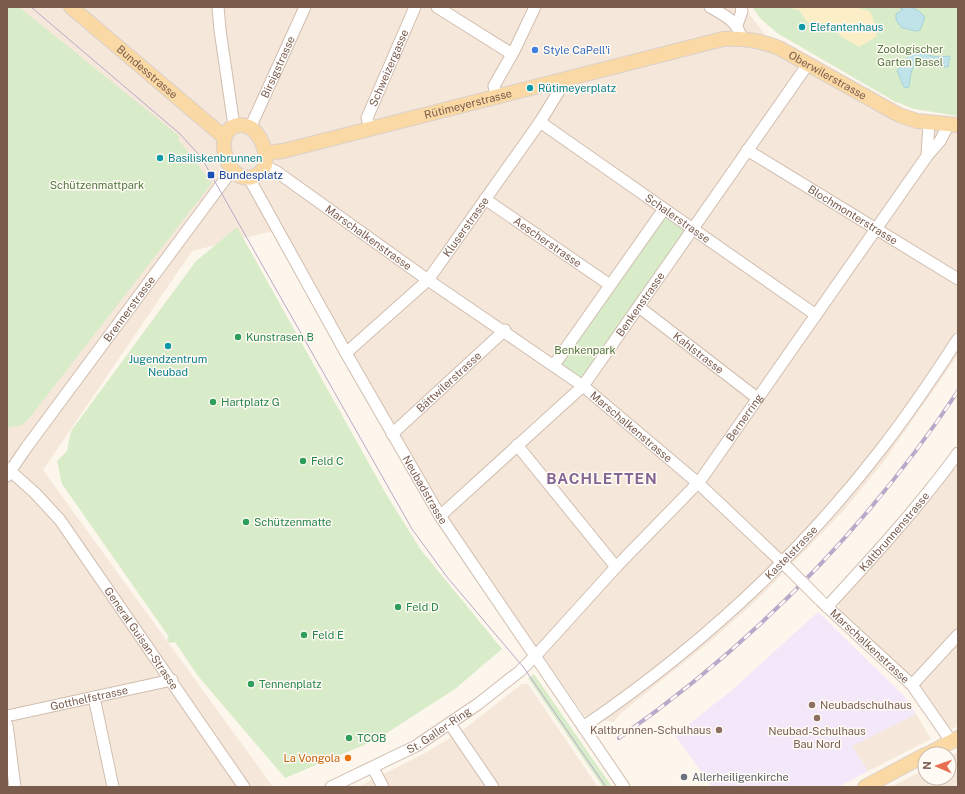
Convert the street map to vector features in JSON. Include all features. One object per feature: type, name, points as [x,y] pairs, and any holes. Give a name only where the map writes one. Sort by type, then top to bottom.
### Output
[{"type":"main road","name":"Bundesstrasse","points":[[71,7],[224,137]]},
{"type":"main road","name":"Rütimeyerstrasse","points":[[265,159],[283,150],[723,39],[739,32]]},
{"type":"main road","name":"Oberwilerstrasse","points":[[739,32],[769,44],[808,64],[888,110],[918,121],[954,125]]},
{"type":"main road","points":[[234,126],[250,128],[257,136],[265,159],[259,174],[248,178],[239,175],[232,170],[224,151],[224,137],[234,126]]},
{"type":"main road","points":[[943,746],[955,740]]},
{"type":"main road","points":[[865,787],[917,759]]},
{"type":"street","points":[[218,7],[234,126]]},
{"type":"street","name":"Birsigstrasse","points":[[250,128],[305,7]]},
{"type":"street","name":"Schweizergasse","points":[[370,128],[367,118],[415,7]]},
{"type":"street","points":[[437,7],[512,54]]},
{"type":"street","points":[[496,96],[494,86],[512,54],[534,7]]},
{"type":"street","name":"Oberwilerstrasse","points":[[710,7],[727,16],[739,32]]},
{"type":"street","points":[[739,32],[742,11],[740,7]]},
{"type":"street","name":"Benkenstrasse","points":[[440,516],[583,386],[640,307],[693,228],[808,64]]},
{"type":"street","name":"Kluserstrasse","points":[[346,353],[428,280],[540,122],[559,91],[556,81]]},
{"type":"street","name":"Schalerstrasse","points":[[540,122],[816,315]]},
{"type":"street","points":[[927,156],[929,123]]},
{"type":"street","name":"Bernerring","points":[[536,657],[616,567],[698,483],[927,156],[954,125]]},
{"type":"street","name":"Blochmonterstrasse","points":[[747,150],[958,279]]},
{"type":"street","name":"Marschalkenstrasse","points":[[265,159],[277,172],[428,280],[504,330],[583,386],[698,483],[824,604],[912,685],[955,740]]},
{"type":"street","name":"Brennerstrasse","points":[[8,472],[232,170]]},
{"type":"street","name":"Neubadstrasse","points":[[248,178],[392,434],[440,516],[624,787]]},
{"type":"street","name":"Aescherstrasse","points":[[485,199],[610,285]]},
{"type":"street","points":[[554,365],[664,209]]},
{"type":"street","name":"Kahlstrasse","points":[[640,307],[757,398]]},
{"type":"street","name":"Bättwilerstrasse","points":[[392,434],[504,330]]},
{"type":"street","name":"Kastelstrasse","points":[[583,727],[626,697],[689,648],[785,566],[883,447],[958,339]]},
{"type":"street","points":[[517,445],[616,567]]},
{"type":"street","name":"Kaltbrunnenstrasse","points":[[824,604],[884,546],[958,453]]},
{"type":"street","name":"General Guisan-Strasse","points":[[8,472],[35,493],[60,520],[172,680],[244,787]]},
{"type":"street","points":[[912,685],[958,636]]},
{"type":"street","name":"St. Galler-Ring","points":[[331,787],[416,746],[484,700],[536,657]]},
{"type":"street","name":"Gotthelfstrasse","points":[[7,716],[172,680]]},
{"type":"street","points":[[94,697],[113,787]]},
{"type":"street","points":[[450,724],[493,787]]},
{"type":"street","points":[[7,725],[15,787]]},
{"type":"street","points":[[373,768],[383,787]]},
{"type":"shaded area","points":[[7,7],[744,7],[779,53],[912,127],[958,132],[958,355],[885,460],[845,509],[759,598],[712,640],[620,714],[614,722],[586,718],[448,520],[281,229],[192,251],[43,470],[273,787],[7,787]]},
{"type":"shaded area","points":[[958,458],[958,726],[952,729],[921,689],[840,610],[838,601]]},
{"type":"shaded area","name":"Neubadschulhaus","points":[[818,612],[904,696],[916,714],[852,746],[868,771],[838,787],[712,787],[675,735],[731,691]]},
{"type":"shaded area","points":[[522,684],[528,684],[598,787],[358,787],[425,753],[463,730]]},
{"type":"shaded area","points":[[916,714],[931,739],[868,771],[851,746]]},
{"type":"shaded area","points":[[957,752],[958,787],[891,787],[917,773],[917,786],[957,786]]},
{"type":"green space","name":"Schützenmattpark","points":[[7,7],[19,7],[179,136],[178,139],[212,183],[31,416],[22,425],[7,428]]},
{"type":"green space","name":"Zoologischer Garten Basel","points":[[752,7],[958,7],[958,116],[914,109],[894,101],[777,33],[761,19]]},
{"type":"green space","name":"Benkenpark","points":[[660,207],[691,229],[584,384],[553,362]]},
{"type":"green space","name":"Schützenmatte","points":[[237,227],[386,494],[421,550],[502,649],[455,689],[376,740],[285,778],[198,676],[175,642],[169,643],[167,639],[169,637],[62,484],[57,461],[67,451],[71,431],[196,261]]},
{"type":"green space","points":[[534,674],[612,787],[603,787],[528,678]]},
{"type":"sand","points":[[820,6],[865,9],[871,14],[877,36],[859,47],[839,35],[839,32],[825,23],[808,23],[799,10],[793,9],[792,7]]},
{"type":"water","points":[[898,7],[913,8],[922,14],[925,18],[920,30],[916,31],[902,28],[896,20],[896,14],[903,9]]},
{"type":"water","points":[[917,51],[936,57],[950,56],[948,67],[927,66],[915,62],[911,73],[909,87],[905,88],[897,71],[911,52]]},
{"type":"tram line","points":[[31,7],[179,133],[201,157],[412,529],[447,577],[524,668],[606,787]]},
{"type":"railway","points":[[619,738],[668,702],[716,663],[805,581],[885,490],[923,441],[958,391]]},
{"type":"place","name":"Elefantenhaus","points":[[802,27]]},
{"type":"place","name":"Style CaPell'i","points":[[535,50]]},
{"type":"place","name":"Rütimeyerplatz","points":[[530,88]]},
{"type":"place","name":"Basiliskenbrunnen","points":[[160,158]]},
{"type":"place","name":"Bundesplatz","points":[[211,175]]},
{"type":"place","name":"Kunstrasen B","points":[[238,337]]},
{"type":"place","name":"Jugendzentrum Neubad","points":[[168,346]]},
{"type":"place","name":"Hartplatz G","points":[[213,402]]},
{"type":"place","name":"Feld C","points":[[303,461]]},
{"type":"place","name":"Schützenmatte","points":[[246,522]]},
{"type":"place","name":"Feld D","points":[[398,607]]},
{"type":"place","name":"Feld E","points":[[304,635]]},
{"type":"place","name":"Tennenplatz","points":[[251,684]]},
{"type":"place","name":"Neubadschulhaus","points":[[812,705]]},
{"type":"place","name":"Neubad-Schulhaus Bau Nord","points":[[817,718]]},
{"type":"place","name":"Kaltbrunnen-Schulhaus","points":[[719,730]]},
{"type":"place","name":"TCOB","points":[[349,738]]},
{"type":"place","name":"La Vongola","points":[[348,758]]},
{"type":"place","name":"Allerheiligenkirche","points":[[684,777]]},
{"type":"district","name":"BACHLETTEN","points":[[602,479]]}]
